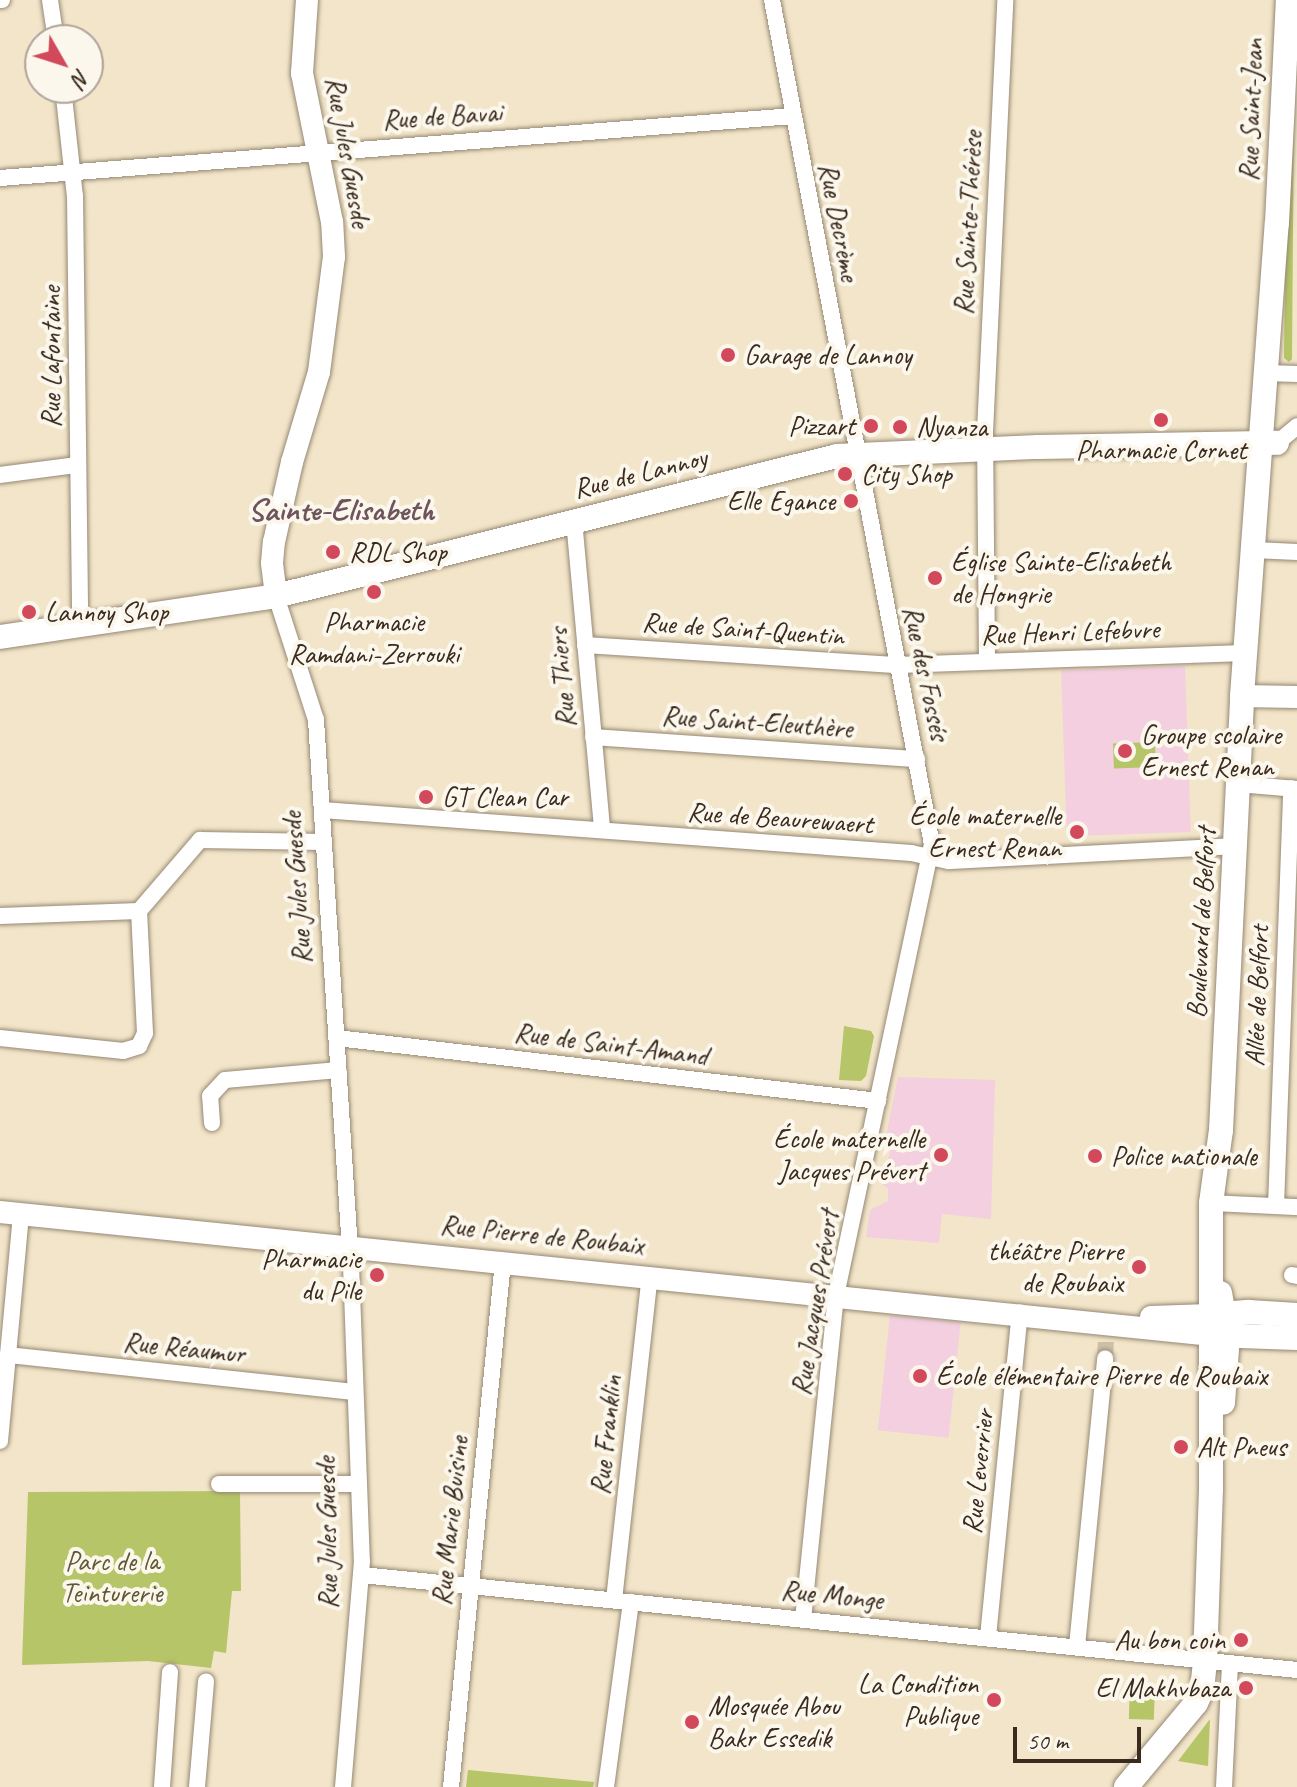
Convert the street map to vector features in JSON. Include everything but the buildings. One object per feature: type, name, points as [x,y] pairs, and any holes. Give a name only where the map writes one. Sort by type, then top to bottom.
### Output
[{"type":"main road","name":"Rue Saint-Jean","points":[[1270,442],[1281,373],[1282,294],[1277,223],[1289,87],[1288,0]]},
{"type":"main road","name":"Rue de Lannoy","points":[[0,637],[276,596],[816,459],[856,453],[1270,442]]},
{"type":"main road","name":"Boulevard de Belfort","points":[[1246,704],[1258,674],[1261,550],[1270,442]]},
{"type":"main road","name":"Boulevard de Belfort","points":[[1127,1787],[1196,1703],[1217,1662],[1211,1489],[1219,1284],[1217,1204],[1234,846],[1246,704],[1245,653],[1261,550]]},
{"type":"main road","name":"Rue Pierre de Roubaix","points":[[1218,1325],[1297,1315]]},
{"type":"main road","name":"Rue Pierre de Roubaix","points":[[1218,1325],[1297,1338]]},
{"type":"street","points":[[50,0],[54,24]]},
{"type":"street","name":"Rue Jules Guesde","points":[[307,0],[302,73],[334,236],[333,270],[319,372],[274,542],[272,563],[276,596],[314,710],[339,1070],[362,1575],[343,1787]]},
{"type":"street","name":"Rue Decrème","points":[[772,0],[856,453]]},
{"type":"street","name":"Rue Sainte-Thérèse","points":[[987,660],[985,449],[1005,0]]},
{"type":"street","name":"Rue Lafontaine","points":[[65,104],[73,172],[80,626]]},
{"type":"street","name":"Rue de Bavai","points":[[0,178],[793,116]]},
{"type":"street","points":[[1270,442],[1297,426]]},
{"type":"street","name":"Rue des Fossés","points":[[856,453],[866,511],[877,542],[883,601],[917,759],[930,831],[931,858]]},
{"type":"street","points":[[0,475],[77,465]]},
{"type":"street","name":"Rue Thiers","points":[[574,520],[602,830]]},
{"type":"street","points":[[1261,550],[1297,552]]},
{"type":"street","name":"Rue de Saint-Quentin","points":[[585,645],[898,665]]},
{"type":"street","name":"Rue Henri Lefebvre","points":[[898,665],[1245,653]]},
{"type":"street","points":[[1246,704],[1297,697]]},
{"type":"street","name":"Rue Saint-Eleuthère","points":[[593,737],[917,759]]},
{"type":"street","points":[[1238,784],[1294,788]]},
{"type":"street","name":"Allée de Belfort","points":[[1276,1206],[1294,788]]},
{"type":"street","name":"Rue de Beaurewaert","points":[[322,810],[911,853],[949,861],[1234,846]]},
{"type":"street","points":[[0,1038],[123,1051],[139,1046],[145,1033],[139,911],[200,840],[323,842]]},
{"type":"street","name":"Rue Jacques Prévert","points":[[803,1618],[836,1295],[931,858]]},
{"type":"street","points":[[0,916],[139,911]]},
{"type":"street","name":"Rue de Saint-Amand","points":[[337,1038],[878,1101]]},
{"type":"street","points":[[212,1123],[210,1096],[225,1080],[339,1070]]},
{"type":"street","points":[[1217,1204],[1297,1207]]},
{"type":"street","points":[[0,1441],[8,1355],[5,1330],[11,1214]]},
{"type":"street","name":"Rue Pierre de Roubaix","points":[[11,1214],[1078,1319],[1218,1325]]},
{"type":"street","name":"Rue Marie Buisine","points":[[451,1787],[503,1261]]},
{"type":"street","name":"Rue Franklin","points":[[606,1787],[650,1276]]},
{"type":"street","name":"Rue Leverrier","points":[[988,1637],[1020,1313]]},
{"type":"street","name":"Rue Pierre de Roubaix","points":[[1078,1319],[1107,1330],[1218,1325]]},
{"type":"street","name":"Rue Réaumur","points":[[8,1355],[353,1392]]},
{"type":"street","points":[[1077,1646],[1105,1358]]},
{"type":"street","points":[[219,1484],[359,1484]]},
{"type":"street","name":"Rue Monge","points":[[362,1575],[1297,1670]]},
{"type":"street","points":[[1217,1662],[1224,1787]]},
{"type":"street","points":[[162,1787],[170,1672]]},
{"type":"street","points":[[197,1787],[206,1681]]},
{"type":"shaded area","name":"Groupe scolaire Ernest Renan","points":[[1185,666],[1191,832],[1067,836],[1061,670]]},
{"type":"shaded area","name":"École maternelle Jacques Prévert","points":[[898,1077],[995,1080],[991,1219],[942,1214],[939,1243],[866,1237],[870,1210],[888,1201],[888,1188],[883,1185],[890,1150],[884,1146]]},
{"type":"shaded area","name":"École élémentaire Pierre de Roubaix","points":[[890,1315],[961,1322],[948,1438],[878,1430]]},
{"type":"green space","points":[[1294,104],[1292,359],[1289,362],[1284,358],[1286,210]]},
{"type":"green space","points":[[1155,742],[1156,767],[1114,768],[1113,743]]},
{"type":"green space","points":[[844,1026],[871,1031],[874,1036],[866,1076],[861,1081],[839,1080]]},
{"type":"green space","name":"Parc de la Teinturerie","points":[[240,1491],[241,1591],[232,1591],[226,1653],[214,1651],[211,1668],[148,1661],[22,1665],[28,1492]]},
{"type":"green space","points":[[1130,1685],[1155,1686],[1154,1720],[1129,1719]]},
{"type":"green space","points":[[1210,1719],[1208,1766],[1178,1761]]},
{"type":"green space","points":[[468,1770],[594,1782],[593,1787],[466,1787]]},
{"type":"tunnel","points":[[1105,1358],[1106,1338]]},
{"type":"place","name":"Garage de Lannoy","points":[[728,355]]},
{"type":"place","name":"Pharmacie Cornet","points":[[1161,420]]},
{"type":"place","name":"Pizzart","points":[[871,426]]},
{"type":"place","name":"Nyanza","points":[[900,427]]},
{"type":"place","name":"City Shop","points":[[845,474]]},
{"type":"place","name":"Elle Egance","points":[[851,501]]},
{"type":"place","name":"RDL Shop","points":[[333,552]]},
{"type":"place","name":"Église Sainte-Elisabeth de Hongrie","points":[[935,578]]},
{"type":"place","name":"Pharmacie Ramdani-Zerrouki","points":[[374,592]]},
{"type":"place","name":"Lannoy Shop","points":[[29,612]]},
{"type":"place","name":"Groupe scolaire Ernest Renan","points":[[1125,751]]},
{"type":"place","name":"GT Clean Car","points":[[426,797]]},
{"type":"place","name":"École maternelle Ernest Renan","points":[[1077,832]]},
{"type":"place","name":"École maternelle Jacques Prévert","points":[[941,1155]]},
{"type":"place","name":"Police nationale","points":[[1095,1156]]},
{"type":"place","name":"théâtre Pierre de Roubaix","points":[[1139,1267]]},
{"type":"place","name":"Pharmacie du Pile","points":[[377,1275]]},
{"type":"place","name":"École élémentaire Pierre de Roubaix","points":[[920,1376]]},
{"type":"place","name":"Alt Pneus","points":[[1181,1447]]},
{"type":"place","name":"Au bon coin","points":[[1241,1640]]},
{"type":"place","name":"El Makhvbaza","points":[[1246,1688]]},
{"type":"place","name":"La Condition Publique","points":[[994,1700]]},
{"type":"place","name":"Mosquée Abou Bakr Essedik","points":[[692,1722]]},
{"type":"district","name":"Sainte-Elisabeth","points":[[341,510]]}]
